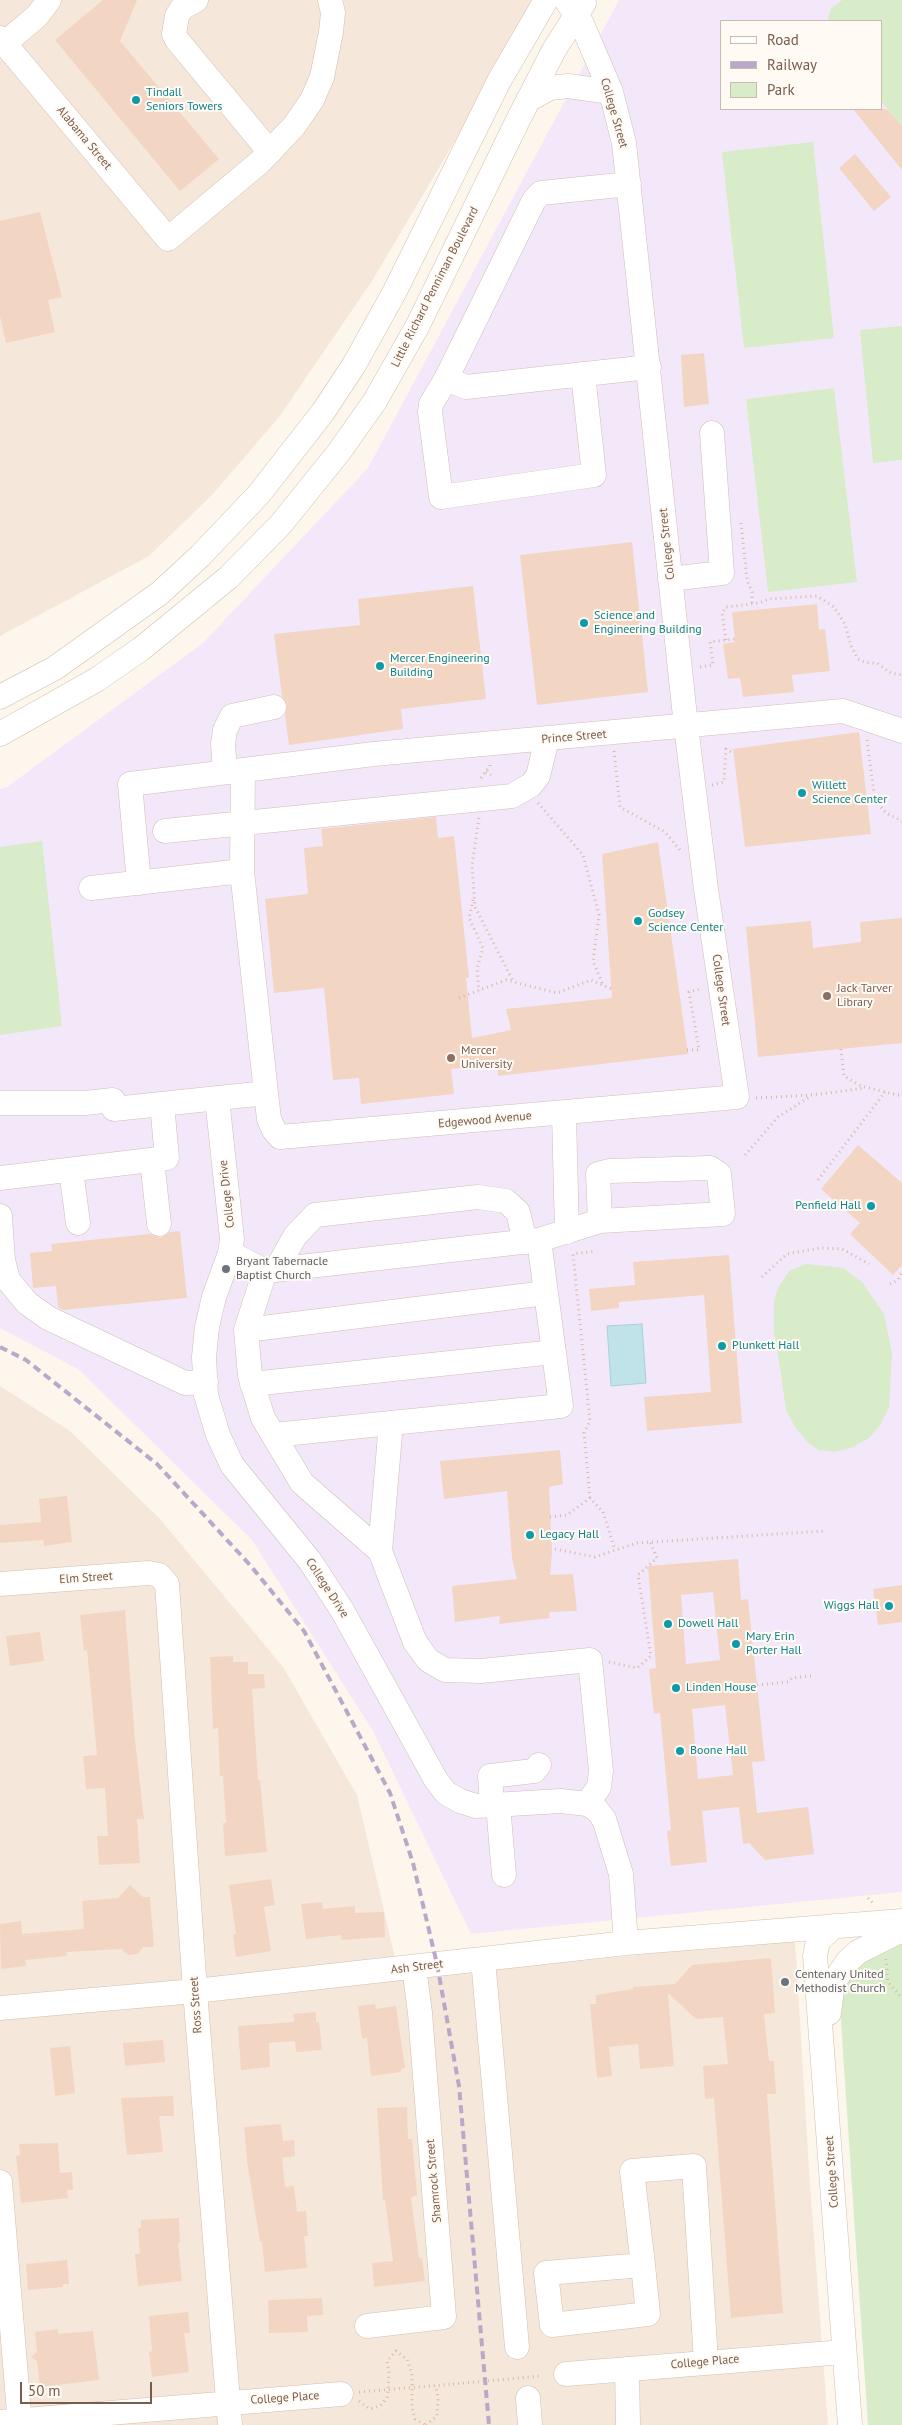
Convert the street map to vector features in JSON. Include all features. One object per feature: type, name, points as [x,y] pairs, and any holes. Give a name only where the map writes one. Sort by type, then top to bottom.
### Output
[{"type":"street","points":[[2,41],[24,28],[49,0]]},
{"type":"street","points":[[196,0],[182,8],[177,16],[174,34],[270,152],[312,100],[322,76],[331,32],[333,13],[330,0]]},
{"type":"street","points":[[0,697],[55,668],[160,593],[200,556],[259,494],[323,412],[374,329],[499,81],[546,0]]},
{"type":"street","name":"College Street","points":[[576,5],[611,92],[624,143],[686,726],[706,889],[737,1097]]},
{"type":"street","name":"Little Richard Penniman Boulevard","points":[[0,734],[59,703],[142,649],[229,577],[281,524],[339,452],[374,401],[418,325],[576,5]]},
{"type":"street","name":"Alabama Street","points":[[2,41],[168,239],[270,152]]},
{"type":"street","points":[[528,100],[550,88],[559,87],[611,92]]},
{"type":"street","points":[[583,374],[594,475],[441,497],[430,412],[431,404],[446,379],[534,200],[541,193],[629,184]]},
{"type":"street","points":[[446,379],[466,387],[648,367]]},
{"type":"street","points":[[670,579],[722,573],[712,433]]},
{"type":"street","points":[[0,1103],[162,1104],[266,1093],[242,871],[242,824],[234,771],[223,744],[225,730],[232,716],[274,707]]},
{"type":"street","name":"Prince Street","points":[[139,882],[130,784],[374,754],[843,711],[902,731]]},
{"type":"street","points":[[165,831],[512,796],[532,785],[538,776],[546,739]]},
{"type":"street","points":[[91,888],[242,871]]},
{"type":"street","name":"Edgewood Avenue","points":[[266,1093],[269,1119],[280,1137],[564,1114],[737,1097]]},
{"type":"street","name":"College Drive","points":[[217,1098],[232,1239],[230,1253],[214,1297],[207,1327],[204,1357],[206,1395],[218,1435],[232,1466],[310,1561],[342,1610],[436,1780],[446,1793],[460,1801],[476,1806],[561,1800],[587,1804]]},
{"type":"street","points":[[0,1178],[167,1158],[162,1104]]},
{"type":"street","points":[[564,1114],[567,1232]]},
{"type":"street","points":[[152,1160],[159,1224]]},
{"type":"street","points":[[230,1253],[271,1270],[532,1241],[600,1221],[723,1214],[719,1174],[710,1168],[610,1171],[598,1174],[600,1221]]},
{"type":"street","points":[[71,1170],[78,1223]]},
{"type":"street","points":[[274,1435],[561,1406],[546,1293],[532,1241],[518,1212],[506,1201],[478,1197],[315,1215],[295,1236],[271,1270],[246,1330],[252,1384],[263,1418],[302,1482],[380,1551]]},
{"type":"street","points":[[0,1216],[3,1260],[8,1280],[27,1303],[48,1318],[185,1383],[206,1382]]},
{"type":"street","points":[[246,1330],[546,1293]]},
{"type":"street","points":[[252,1384],[554,1352]]},
{"type":"street","points":[[392,1423],[380,1551],[415,1642],[428,1660],[445,1670],[481,1671],[590,1660],[601,1771],[599,1787],[587,1804],[596,1809],[604,1819],[621,1874],[626,1943]]},
{"type":"street","name":"Elm Street","points":[[0,1584],[149,1573],[159,1575],[167,1584]]},
{"type":"street","name":"Ross Street","points":[[167,1584],[195,1991],[229,2414]]},
{"type":"street","points":[[504,1875],[490,1776],[534,1771],[539,1765]]},
{"type":"street","name":"Ash Street","points":[[0,2008],[195,1991],[626,1943],[902,1921]]},
{"type":"street","name":"College Street","points":[[834,1926],[818,1941],[815,1956],[850,2425]]},
{"type":"street","points":[[824,2060],[833,1983],[839,1972],[858,1952],[902,1930]]},
{"type":"street","points":[[483,1959],[518,2347]]},
{"type":"street","name":"Shamrock Street","points":[[367,2326],[444,2317],[420,2013],[414,1967]]},
{"type":"street","points":[[643,2265],[632,2171],[694,2166],[706,2362]]},
{"type":"street","points":[[0,2182],[13,2423]]},
{"type":"street","name":"College Place","points":[[566,2374],[844,2352]]},
{"type":"street","points":[[627,2369],[628,2425]]},
{"type":"street","name":"College Place","points":[[13,2423],[229,2414],[346,2393]]},
{"type":"street","points":[[528,2398],[530,2425]]},
{"type":"path","points":[[740,514],[747,580],[752,592],[752,603]]},
{"type":"path","points":[[726,640],[723,609],[752,603],[759,604],[769,599],[817,596],[834,607],[845,624],[851,646],[858,659],[878,664],[890,672],[902,675]]},
{"type":"path","points":[[695,668],[713,665],[710,642],[735,639]]},
{"type":"path","points":[[866,732],[875,800],[886,813],[902,821]]},
{"type":"path","points":[[612,733],[620,808],[665,832],[683,852]]},
{"type":"path","points":[[489,744],[490,766],[478,782],[479,816],[472,865],[475,907],[513,982]]},
{"type":"path","points":[[694,788],[724,782],[726,749],[733,753]]},
{"type":"path","points":[[486,772],[542,805],[583,856],[599,915],[594,961],[603,985]]},
{"type":"path","points":[[474,895],[469,918],[483,948],[477,969],[479,990]]},
{"type":"path","points":[[459,998],[506,980],[556,992],[591,980],[612,989]]},
{"type":"path","points":[[688,1050],[699,1050],[689,992],[720,983]]},
{"type":"path","points":[[841,1049],[844,1076],[865,1088]]},
{"type":"path","points":[[737,1097],[779,1098],[865,1088],[902,1096]]},
{"type":"path","points":[[818,1180],[886,1092]]},
{"type":"path","points":[[745,1155],[778,1117],[812,1095]]},
{"type":"path","points":[[762,1277],[787,1254],[820,1248],[842,1249],[869,1264]]},
{"type":"path","points":[[596,1251],[573,1254],[590,1421],[584,1433],[590,1498],[602,1512],[615,1550]]},
{"type":"path","points":[[890,1284],[898,1280],[902,1272]]},
{"type":"path","points":[[550,1517],[567,1515],[590,1498]]},
{"type":"path","points":[[555,1549],[595,1557],[637,1543],[824,1531]]},
{"type":"path","points":[[590,1660],[637,1668],[651,1656],[638,1575],[657,1558],[650,1542]]},
{"type":"path","points":[[757,1684],[788,1682],[792,1678],[811,1676]]},
{"type":"path","points":[[346,2393],[370,2409],[380,2406],[387,2398],[389,2372],[387,2361],[396,2352],[407,2359],[412,2374],[410,2388],[415,2419],[425,2425],[437,2416],[438,2399],[436,2386]]},
{"type":"path","points":[[346,2393],[541,2376]]},
{"type":"shaded area","points":[[0,0],[538,0],[372,281],[279,417],[212,495],[149,556],[0,636]]},
{"type":"shaded area","name":"Mercer University","points":[[619,0],[902,0],[902,1892],[471,1934],[373,1731],[252,1540],[78,1369],[0,1328],[0,789],[7,787],[203,643],[368,468]]},
{"type":"shaded area","points":[[0,1386],[70,1431],[160,1519],[283,1667],[357,1795],[400,1979],[795,1939],[809,2170],[828,2425],[0,2425]]},
{"type":"green space","points":[[842,0],[902,0],[902,126],[882,102],[882,20],[829,20],[828,18],[831,9]]},
{"type":"green space","points":[[813,142],[834,338],[744,348],[722,152]]},
{"type":"green space","points":[[902,326],[902,460],[873,463],[860,330]]},
{"type":"green space","points":[[834,388],[857,582],[768,592],[746,399]]},
{"type":"green space","points":[[42,841],[62,1026],[0,1035],[0,847]]},
{"type":"green space","points":[[806,1264],[843,1268],[862,1282],[884,1314],[892,1353],[889,1407],[881,1424],[869,1438],[853,1447],[835,1452],[819,1450],[808,1443],[795,1427],[786,1410],[774,1332],[774,1302],[778,1288],[789,1271]]},
{"type":"green space","points":[[902,1942],[902,2425],[868,2425],[840,2007],[841,1995],[853,1966]]},
{"type":"water","points":[[642,1324],[646,1383],[611,1386],[607,1326]]},
{"type":"building","name":"Tindall Seniors Towers","points":[[103,0],[137,0],[120,41],[219,159],[180,191],[55,40]]},
{"type":"building","points":[[887,109],[902,126],[902,170],[854,110]]},
{"type":"building","points":[[855,154],[891,197],[874,211],[839,168]]},
{"type":"building","points":[[40,212],[62,297],[48,300],[55,332],[6,343],[0,316],[0,221]]},
{"type":"building","points":[[704,353],[709,404],[684,407],[681,355]]},
{"type":"building","name":"Science and Engineering Building","points":[[632,542],[648,692],[537,705],[520,555]]},
{"type":"building","name":"Mercer Engineering Building","points":[[473,586],[486,699],[401,709],[403,729],[289,745],[285,715],[287,705],[282,696],[274,634],[360,625],[358,599]]},
{"type":"building","points":[[817,604],[819,630],[825,629],[830,671],[792,675],[794,692],[743,697],[740,678],[728,679],[723,644],[735,642],[732,612]]},
{"type":"building","name":"Willett Science Center","points":[[859,732],[871,834],[745,847],[733,749]]},
{"type":"building","points":[[436,817],[438,838],[454,836],[469,978],[466,978],[472,1038],[511,1030],[506,1009],[612,998],[602,854],[658,842],[688,1054],[498,1076],[497,1064],[451,1069],[454,1094],[361,1104],[359,1078],[333,1080],[324,988],[274,993],[265,899],[308,894],[304,848],[323,846],[321,829]]},
{"type":"building","name":"Jack Tarver Library","points":[[902,918],[902,1043],[758,1057],[746,927],[811,921],[813,948],[861,942],[860,922]]},
{"type":"building","name":"Penfield Hall","points":[[858,1145],[902,1183],[902,1265],[893,1275],[850,1234],[860,1223],[821,1189]]},
{"type":"building","points":[[180,1231],[187,1298],[63,1310],[58,1307],[56,1286],[33,1288],[30,1253],[52,1251],[51,1244],[150,1234],[160,1238],[170,1232]]},
{"type":"building","name":"Plunkett Hall","points":[[729,1255],[742,1423],[647,1431],[644,1397],[711,1392],[704,1295],[619,1302],[619,1308],[591,1311],[589,1289],[635,1285],[633,1262]]},
{"type":"building","name":"Legacy Hall","points":[[560,1450],[563,1484],[549,1487],[552,1552],[550,1575],[573,1574],[577,1611],[549,1612],[550,1618],[499,1624],[500,1616],[455,1622],[452,1586],[517,1579],[512,1558],[507,1491],[444,1499],[440,1461]]},
{"type":"building","points":[[67,1496],[72,1542],[44,1546],[43,1540],[0,1543],[0,1525],[41,1522],[39,1499]]},
{"type":"building","points":[[738,1559],[741,1600],[748,1599],[765,1761],[752,1762],[757,1813],[808,1807],[814,1854],[765,1860],[749,1843],[743,1844],[739,1807],[702,1811],[707,1862],[671,1866],[667,1831],[671,1830],[660,1713],[654,1714],[649,1669],[656,1668],[648,1566]],"holes":[[[713,1592],[720,1660],[686,1664],[681,1595]],[[725,1705],[733,1775],[698,1779],[692,1709]]]},
{"type":"building","name":"Wiggs Hall","points":[[902,1585],[902,1622],[878,1625],[873,1589]]},
{"type":"building","points":[[125,1610],[135,1740],[144,1819],[137,1819],[140,1863],[99,1865],[97,1836],[108,1836],[105,1788],[86,1789],[83,1756],[97,1755],[87,1650],[84,1651],[80,1615]]},
{"type":"building","points":[[40,1632],[44,1661],[10,1666],[6,1636]]},
{"type":"building","points":[[233,1656],[233,1662],[248,1662],[248,1674],[264,1674],[265,1688],[252,1689],[258,1780],[260,1780],[267,1852],[225,1856],[223,1823],[226,1823],[223,1776],[220,1776],[218,1728],[213,1729],[210,1657]]},
{"type":"building","points":[[271,1879],[275,1905],[264,1907],[271,1951],[236,1957],[233,1935],[236,1934],[229,1885]]},
{"type":"building","points":[[130,1885],[143,1897],[150,1897],[154,1947],[143,1947],[138,1954],[128,1955],[121,1949],[66,1952],[67,1956],[25,1960],[26,1966],[1,1969],[0,1924],[21,1921],[22,1934],[84,1929],[82,1901],[118,1898]]},
{"type":"building","points":[[322,1902],[323,1909],[355,1906],[355,1913],[384,1912],[385,1937],[342,1940],[341,1935],[306,1939],[301,1904]]},
{"type":"building","points":[[771,1958],[775,2013],[764,2014],[769,2061],[774,2061],[776,2094],[767,2094],[783,2313],[731,2318],[714,2098],[705,2099],[703,2066],[728,2064],[723,2017],[696,2019],[668,1993],[674,2066],[640,2069],[638,2044],[609,2047],[612,2076],[597,2078],[590,2004],[596,2004],[596,1995],[633,1989],[633,1987],[675,1984],[692,1965]]},
{"type":"building","points":[[375,2004],[376,2009],[396,2006],[405,2068],[401,2069],[401,2072],[371,2076],[367,2038],[362,2039],[358,2006]]},
{"type":"building","points":[[316,2012],[316,2022],[319,2022],[322,2050],[296,2052],[295,2041],[269,2043],[270,2067],[241,2070],[238,2026],[294,2022],[293,2014]]},
{"type":"building","points":[[163,2040],[165,2062],[125,2066],[123,2043]]},
{"type":"building","points":[[70,2046],[75,2093],[55,2096],[50,2048]]},
{"type":"building","points":[[173,2096],[174,2116],[159,2116],[163,2152],[127,2155],[121,2098]]},
{"type":"building","points":[[407,2107],[408,2139],[412,2139],[417,2195],[411,2198],[419,2258],[422,2258],[425,2281],[374,2287],[372,2263],[393,2261],[385,2200],[383,2200],[377,2108]]},
{"type":"building","points":[[281,2124],[283,2141],[294,2140],[295,2156],[282,2158],[285,2187],[294,2186],[297,2212],[306,2211],[308,2236],[304,2236],[307,2268],[265,2272],[262,2241],[260,2242],[247,2161],[244,2127]]},
{"type":"building","points":[[58,2143],[60,2173],[72,2172],[73,2190],[67,2190],[68,2198],[21,2203],[16,2156],[20,2155],[19,2144]]},
{"type":"building","points":[[179,2218],[180,2243],[178,2243],[182,2281],[138,2286],[135,2254],[140,2254],[138,2228],[141,2228],[141,2220]]},
{"type":"building","points":[[67,2260],[69,2284],[63,2284],[63,2287],[28,2290],[26,2264]]},
{"type":"building","points":[[322,2298],[323,2315],[307,2316],[308,2332],[269,2333],[268,2300]]},
{"type":"building","points":[[188,2312],[190,2333],[184,2333],[189,2372],[152,2377],[149,2352],[152,2351],[149,2316]]},
{"type":"building","points":[[58,2329],[58,2334],[93,2331],[99,2380],[40,2387],[37,2361],[31,2357],[37,2352],[35,2332]]},
{"type":"railway","points":[[0,1347],[26,1360],[157,1464],[250,1565],[304,1631],[390,1793],[413,1863],[437,1964],[459,2086],[489,2425]]},
{"type":"place","name":"Tindall Seniors Towers","points":[[136,100]]},
{"type":"place","name":"Science and Engineering Building","points":[[584,623]]},
{"type":"place","name":"Mercer Engineering Building","points":[[380,666]]},
{"type":"place","name":"Willett Science Center","points":[[802,793]]},
{"type":"place","name":"Godsey Science Center","points":[[638,921]]},
{"type":"place","name":"Jack Tarver Library","points":[[827,996]]},
{"type":"place","name":"Mercer University","points":[[451,1058]]},
{"type":"place","name":"Penfield Hall","points":[[871,1206]]},
{"type":"place","name":"Bryant Tabernacle Baptist Church","points":[[226,1269]]},
{"type":"place","name":"Plunkett Hall","points":[[722,1346]]},
{"type":"place","name":"Legacy Hall","points":[[530,1535]]},
{"type":"place","name":"Wiggs Hall","points":[[889,1606]]},
{"type":"place","name":"Dowell Hall","points":[[668,1624]]},
{"type":"place","name":"Mary Erin Porter Hall","points":[[736,1644]]},
{"type":"place","name":"Linden House","points":[[676,1688]]},
{"type":"place","name":"Boone Hall","points":[[680,1751]]},
{"type":"place","name":"Centenary United Methodist Church","points":[[785,1982]]}]
